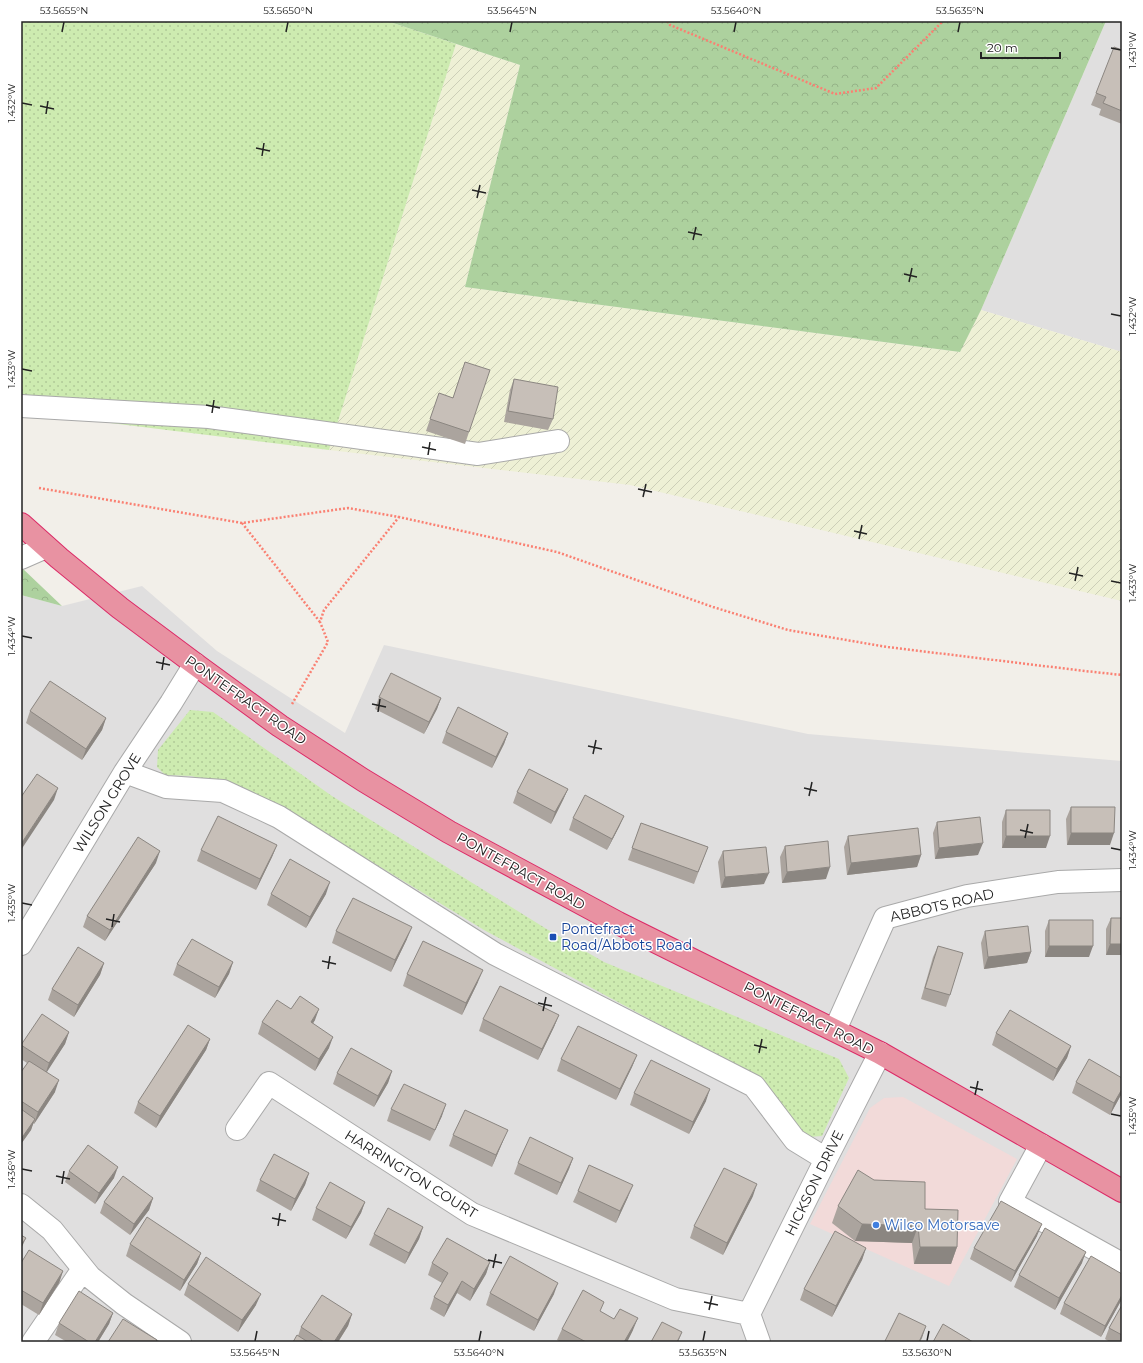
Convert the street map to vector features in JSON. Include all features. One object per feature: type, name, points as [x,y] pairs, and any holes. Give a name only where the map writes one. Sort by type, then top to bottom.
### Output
[{"type":"highway","name":"PONTEFRACT ROAD","points":[[21,524],[46,547],[120,608],[280,726],[363,780],[449,832],[618,923],[835,1030],[880,1054],[1122,1191]]},
{"type":"street","points":[[21,406],[209,417],[478,454],[558,441]]},
{"type":"street","points":[[21,558],[46,547]]},
{"type":"street","name":"WILSON GROVE","points":[[24,933],[124,772],[171,704],[195,664]]},
{"type":"street","points":[[124,772],[166,787],[223,791],[279,817],[495,954],[754,1086],[795,1140],[826,1159]]},
{"type":"street","name":"ABBOTS ROAD","points":[[835,1030],[885,918],[967,896],[1058,882],[1122,880]]},
{"type":"street","name":"HICKSON DRIVE","points":[[749,1314],[880,1054]]},
{"type":"street","name":"HARRINGTON COURT","points":[[238,1129],[269,1083],[472,1214],[675,1299],[749,1314]]},
{"type":"street","points":[[1042,1145],[1010,1202],[1122,1264]]},
{"type":"street","points":[[21,1205],[52,1230],[90,1277],[124,1304],[180,1342]]},
{"type":"street","points":[[33,1342],[83,1269]]},
{"type":"street","points":[[749,1314],[759,1342]]},
{"type":"path","points":[[667,21],[670,25],[835,94],[876,88],[943,21]]},
{"type":"path","points":[[40,488],[242,523],[348,508],[399,517],[557,552],[713,606],[788,630],[887,647],[1085,672],[1122,675]]},
{"type":"path","points":[[320,622],[324,610],[399,517]]},
{"type":"path","points":[[242,523],[320,622],[328,642],[280,726]]},
{"type":"shaded area","points":[[1106,21],[1122,21],[1122,352],[981,310]]},
{"type":"shaded area","points":[[142,586],[217,651],[345,733],[384,645],[808,734],[1122,761],[1122,1342],[21,1342],[21,595],[62,606]]},
{"type":"shaded area","points":[[903,1097],[1017,1159],[949,1286],[810,1224],[870,1108],[884,1098]]},
{"type":"green space","points":[[21,21],[387,21],[456,44],[329,450],[21,412]]},
{"type":"green space","points":[[387,21],[1106,21],[981,310],[960,352],[465,287],[520,65]]},
{"type":"green space","points":[[456,44],[520,65],[465,287],[960,352],[981,310],[1122,352],[1122,601],[630,485],[329,450]]},
{"type":"green space","points":[[21,567],[62,606],[21,595]]},
{"type":"green space","points":[[190,710],[213,712],[332,796],[545,928],[604,962],[839,1059],[849,1078],[822,1136],[808,1137],[799,1130],[748,1072],[484,930],[293,814],[218,782],[191,776],[165,775],[157,767],[158,750]]},
{"type":"building","points":[[1114,47],[1122,50],[1122,111],[1103,103],[1106,97],[1096,93]]},
{"type":"building","points":[[465,362],[490,370],[469,432],[430,419],[439,393],[453,398]]},
{"type":"building","points":[[514,379],[558,387],[553,419],[508,411]]},
{"type":"building","points":[[391,673],[441,698],[429,722],[379,697]]},
{"type":"building","points":[[50,681],[106,718],[86,749],[30,711]]},
{"type":"building","points":[[458,707],[508,733],[496,757],[446,732]]},
{"type":"building","points":[[529,769],[568,789],[555,812],[517,792]]},
{"type":"building","points":[[37,774],[58,788],[21,844],[21,797]]},
{"type":"building","points":[[585,795],[624,816],[612,839],[573,818]]},
{"type":"building","points":[[1071,807],[1115,807],[1114,833],[1071,833]]},
{"type":"building","points":[[1006,810],[1050,810],[1050,836],[1006,836]]},
{"type":"building","points":[[218,816],[277,845],[260,879],[201,850]]},
{"type":"building","points":[[980,817],[983,843],[939,848],[937,822]]},
{"type":"building","points":[[641,823],[708,847],[698,872],[632,848]]},
{"type":"building","points":[[918,828],[921,855],[851,863],[848,836]]},
{"type":"building","points":[[138,837],[160,851],[110,930],[87,916]]},
{"type":"building","points":[[828,841],[830,867],[787,872],[785,846]]},
{"type":"building","points":[[766,847],[769,873],[725,877],[723,851]]},
{"type":"building","points":[[290,859],[330,882],[310,917],[271,894]]},
{"type":"building","points":[[353,898],[412,927],[395,960],[336,931]]},
{"type":"building","points":[[1111,918],[1122,918],[1122,944],[1110,944]]},
{"type":"building","points":[[1049,920],[1093,920],[1093,946],[1049,946]]},
{"type":"building","points":[[1028,926],[1031,952],[988,957],[985,931]]},
{"type":"building","points":[[192,939],[233,962],[219,987],[177,964]]},
{"type":"building","points":[[423,941],[483,970],[466,1003],[407,974]]},
{"type":"building","points":[[938,946],[963,953],[950,995],[925,988]]},
{"type":"building","points":[[78,947],[104,963],[78,1005],[52,989]]},
{"type":"building","points":[[500,986],[559,1015],[542,1049],[483,1019]]},
{"type":"building","points":[[300,996],[319,1009],[311,1022],[333,1037],[319,1059],[262,1022],[277,1000],[291,1009]]},
{"type":"building","points":[[1010,1010],[1071,1046],[1057,1069],[996,1033]]},
{"type":"building","points":[[42,1014],[69,1032],[49,1063],[21,1045]]},
{"type":"building","points":[[188,1025],[210,1039],[160,1116],[138,1102]]},
{"type":"building","points":[[578,1026],[637,1055],[620,1089],[561,1059]]},
{"type":"building","points":[[351,1048],[392,1071],[378,1096],[337,1073]]},
{"type":"building","points":[[1089,1059],[1122,1078],[1122,1089],[1114,1103],[1076,1082]]},
{"type":"building","points":[[651,1060],[710,1089],[693,1122],[634,1093]]},
{"type":"building","points":[[29,1061],[59,1080],[38,1112],[21,1101],[21,1072]]},
{"type":"building","points":[[404,1084],[446,1104],[435,1130],[391,1109]]},
{"type":"building","points":[[21,1109],[35,1119],[21,1139]]},
{"type":"building","points":[[465,1110],[508,1130],[496,1155],[453,1135]]},
{"type":"building","points":[[530,1137],[573,1158],[561,1183],[518,1163]]},
{"type":"building","points":[[88,1145],[118,1167],[99,1193],[69,1171]]},
{"type":"building","points":[[274,1154],[309,1173],[295,1199],[260,1180]]},
{"type":"building","points":[[589,1165],[633,1185],[620,1211],[578,1191]]},
{"type":"building","points":[[724,1168],[757,1184],[727,1243],[694,1226]]},
{"type":"building","points":[[858,1170],[874,1180],[925,1182],[925,1209],[958,1210],[957,1247],[920,1247],[918,1226],[862,1224],[838,1206]]},
{"type":"building","points":[[123,1176],[153,1198],[134,1224],[104,1202]]},
{"type":"building","points":[[330,1182],[365,1202],[351,1227],[316,1208]]},
{"type":"building","points":[[1001,1201],[1042,1224],[1015,1271],[974,1248]]},
{"type":"building","points":[[388,1208],[423,1227],[409,1253],[374,1234]]},
{"type":"building","points":[[147,1217],[201,1253],[184,1280],[130,1244]]},
{"type":"building","points":[[1045,1228],[1086,1252],[1059,1298],[1019,1275]]},
{"type":"building","points":[[835,1231],[866,1248],[836,1306],[804,1289]]},
{"type":"building","points":[[21,1235],[26,1238],[21,1245]]},
{"type":"building","points":[[447,1238],[490,1262],[474,1289],[462,1281],[448,1305],[434,1297],[448,1273],[432,1263]]},
{"type":"building","points":[[29,1250],[63,1271],[43,1303],[21,1290],[21,1263]]},
{"type":"building","points":[[510,1256],[558,1283],[538,1320],[490,1293]]},
{"type":"building","points":[[1091,1256],[1122,1274],[1122,1295],[1105,1326],[1064,1303]]},
{"type":"building","points":[[206,1257],[261,1294],[242,1320],[188,1284]]},
{"type":"building","points":[[583,1290],[604,1302],[600,1311],[614,1319],[620,1309],[638,1318],[624,1342],[586,1342],[562,1329]]},
{"type":"building","points":[[79,1291],[113,1313],[95,1342],[89,1342],[59,1323]]},
{"type":"building","points":[[322,1295],[352,1314],[334,1342],[324,1342],[301,1327]]},
{"type":"building","points":[[1122,1305],[1122,1335],[1109,1328]]},
{"type":"building","points":[[899,1313],[926,1326],[919,1342],[885,1341]]},
{"type":"building","points":[[123,1319],[157,1340],[155,1342],[108,1342]]},
{"type":"building","points":[[662,1322],[682,1332],[677,1342],[651,1342]]},
{"type":"building","points":[[943,1324],[973,1342],[933,1342]]},
{"type":"building","points":[[297,1335],[308,1342],[293,1342]]},
{"type":"place","name":"Pontefract Road/Abbots Road","points":[[553,937]]},
{"type":"place","name":"Wilco Motorsave","points":[[876,1225]]}]
